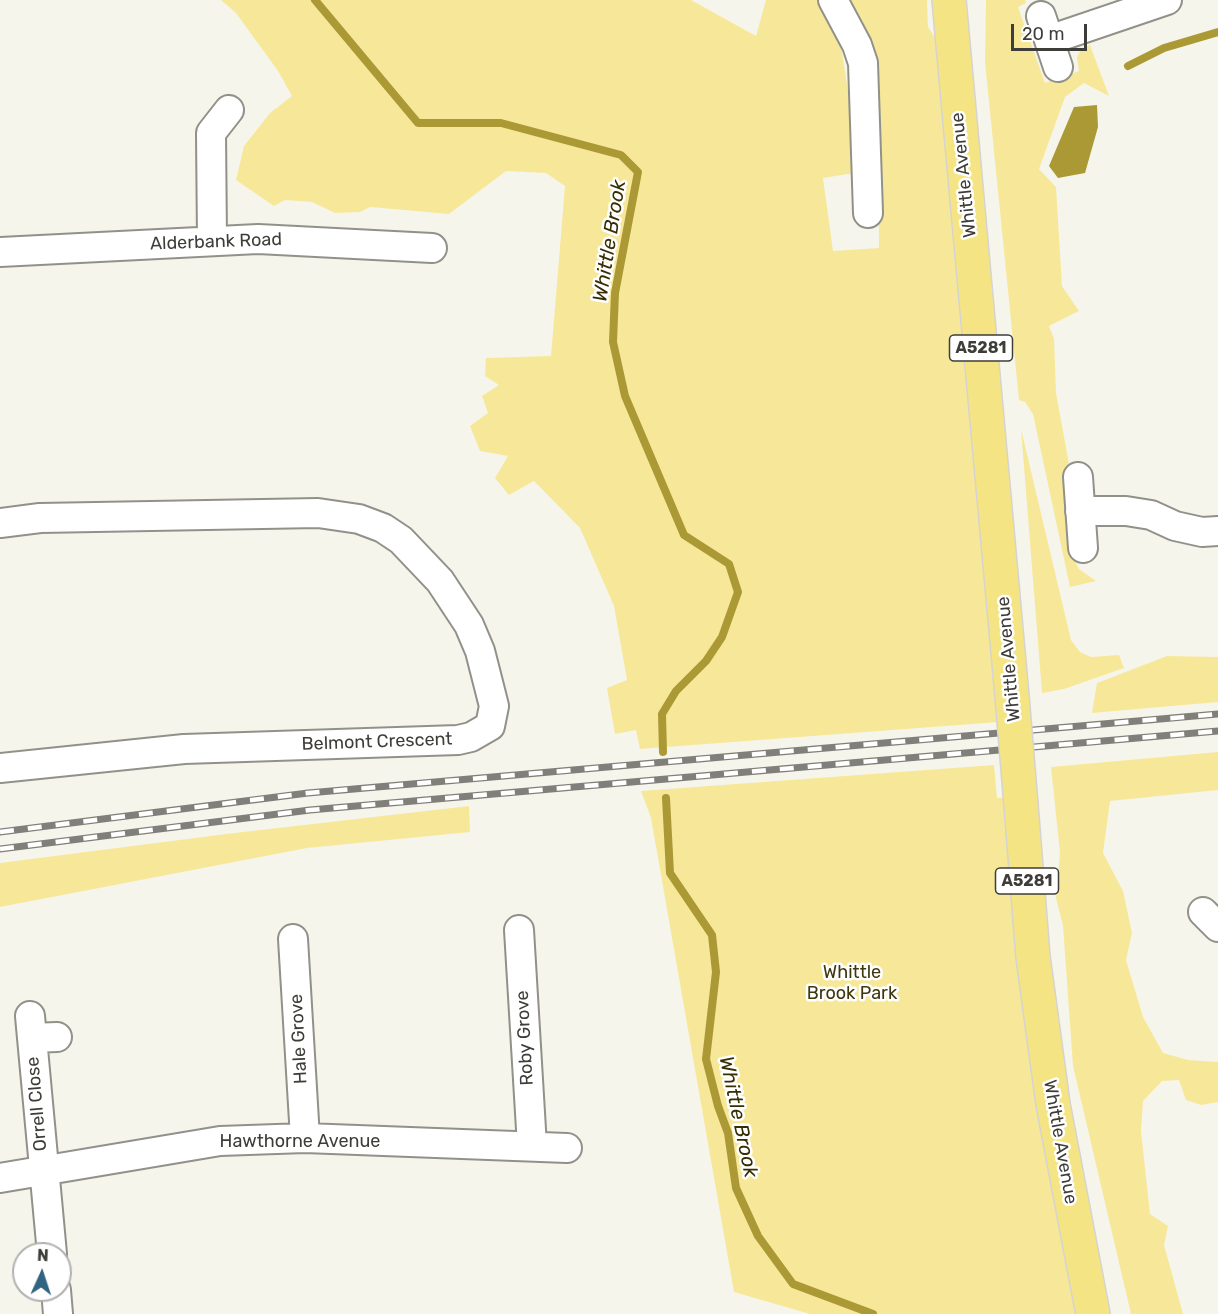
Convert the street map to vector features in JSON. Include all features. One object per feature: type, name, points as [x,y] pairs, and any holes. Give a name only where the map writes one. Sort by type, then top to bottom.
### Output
[{"type":"main road","name":"Whittle Avenue","points":[[949,0],[1012,696],[1033,957],[1053,1104],[1071,1209],[1093,1314]]},
{"type":"street","points":[[833,0],[857,45],[863,63],[868,213]]},
{"type":"street","points":[[1058,67],[1045,28],[1167,0]]},
{"type":"street","points":[[212,240],[211,133],[229,110]]},
{"type":"street","name":"Alderbank Road","points":[[0,252],[212,240],[350,242],[432,248]]},
{"type":"street","points":[[1078,477],[1083,548]]},
{"type":"street","points":[[1080,512],[1134,512],[1151,515],[1175,526],[1202,532],[1218,531]]},
{"type":"street","name":"Belmont Crescent","points":[[0,523],[40,518],[318,513],[359,519],[383,528],[401,540],[440,581],[469,626],[480,651],[494,706],[490,726],[471,737],[458,740],[184,749],[0,768]]},
{"type":"street","name":"Roby Grove","points":[[518,931],[532,1146]]},
{"type":"street","name":"Hale Grove","points":[[293,939],[305,1138]]},
{"type":"street","name":"Orrell Close","points":[[40,1030],[42,1170],[51,1242]]},
{"type":"street","name":"Hawthorne Avenue","points":[[0,1178],[220,1141],[305,1138],[567,1148]]},
{"type":"green space","points":[[221,0],[691,0],[756,36],[766,0],[823,0],[842,52],[860,172],[823,178],[833,251],[879,248],[878,73],[868,40],[845,0],[927,0],[928,27],[942,48],[999,722],[640,749],[636,730],[615,734],[607,688],[627,680],[614,606],[580,528],[534,481],[509,495],[495,478],[508,456],[480,451],[470,426],[488,413],[482,396],[499,385],[485,376],[486,358],[551,356],[565,186],[546,173],[506,171],[449,214],[370,207],[360,212],[335,213],[312,202],[285,200],[274,206],[236,180],[244,146],[270,113],[292,96],[278,71],[236,13]]},
{"type":"green space","points":[[986,0],[1025,0],[1026,3],[1018,7],[1045,83],[1079,71],[1077,57],[1081,49],[1090,45],[1109,96],[1084,83],[1065,97],[1039,169],[1056,187],[1062,286],[1079,311],[1049,326],[1054,339],[1056,393],[1069,464],[1073,557],[1079,569],[1096,581],[1070,587],[1033,414],[1025,402],[1019,400],[985,62]]},
{"type":"green space","points":[[1021,429],[1071,640],[1080,652],[1091,657],[1119,655],[1124,668],[1064,689],[1042,693]]},
{"type":"green space","points":[[1167,656],[1218,657],[1218,702],[1092,713],[1097,683]]},
{"type":"green space","points":[[1218,752],[1218,790],[1110,801],[1103,853],[1123,891],[1132,933],[1126,960],[1143,1017],[1163,1053],[1188,1060],[1218,1062],[1218,1102],[1201,1105],[1186,1100],[1179,1080],[1162,1081],[1143,1101],[1141,1131],[1150,1214],[1168,1226],[1164,1245],[1183,1314],[1131,1314],[1073,1066],[1063,926],[1056,898],[1060,853],[1051,767]]},
{"type":"green space","name":"Whittle Brook Park","points":[[994,765],[997,798],[1019,797],[1086,1314],[810,1314],[734,1292],[651,818],[641,791]]},
{"type":"green space","points":[[469,806],[470,832],[307,848],[0,907],[0,863]]},
{"type":"shaded area","points":[[1097,105],[1098,127],[1085,173],[1058,178],[1049,166],[1074,107]]},
{"type":"waterway","name":"Whittle Brook","points":[[315,0],[418,123],[501,123],[621,155],[638,172],[615,293],[613,342],[625,396],[684,535],[729,564],[738,592],[722,637],[706,661],[676,691],[662,714],[663,752]]},
{"type":"waterway","points":[[1128,66],[1164,48],[1218,32]]},
{"type":"waterway","name":"Whittle Brook","points":[[666,798],[670,873],[712,935],[716,972],[706,1059],[718,1106],[728,1133],[736,1188],[758,1236],[793,1284],[873,1314]]},
{"type":"railway","points":[[0,832],[308,793],[1218,714]]},
{"type":"railway","points":[[0,849],[310,810],[1218,731]]}]
